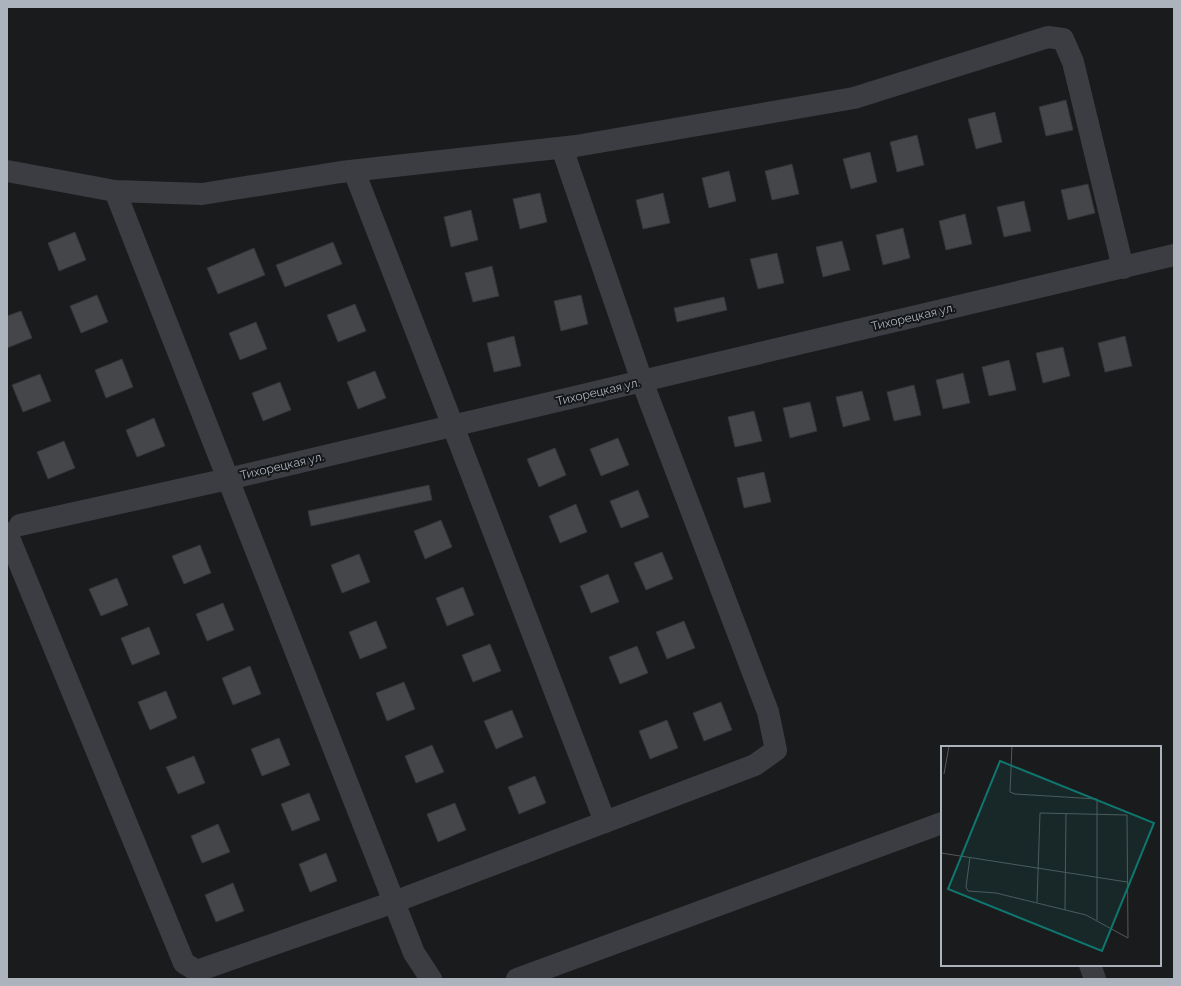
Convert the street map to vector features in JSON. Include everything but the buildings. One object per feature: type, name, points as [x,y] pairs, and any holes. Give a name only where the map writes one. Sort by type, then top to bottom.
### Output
[{"type":"street","points":[[7,171],[115,191],[202,194],[354,171],[562,148],[854,98],[1048,38],[1063,40],[1073,62],[1123,268]]},
{"type":"street","points":[[14,529],[184,963],[197,971],[394,902],[755,765],[776,750],[768,712],[642,381],[562,148]]},
{"type":"street","points":[[354,171],[605,822]]},
{"type":"street","points":[[115,191],[414,953],[431,979]]},
{"type":"street","name":"Тихорецкая ул.","points":[[14,529],[1174,255]]},
{"type":"street","points":[[517,979],[941,823]]},
{"type":"street","points":[[1090,966],[1095,979]]}]
